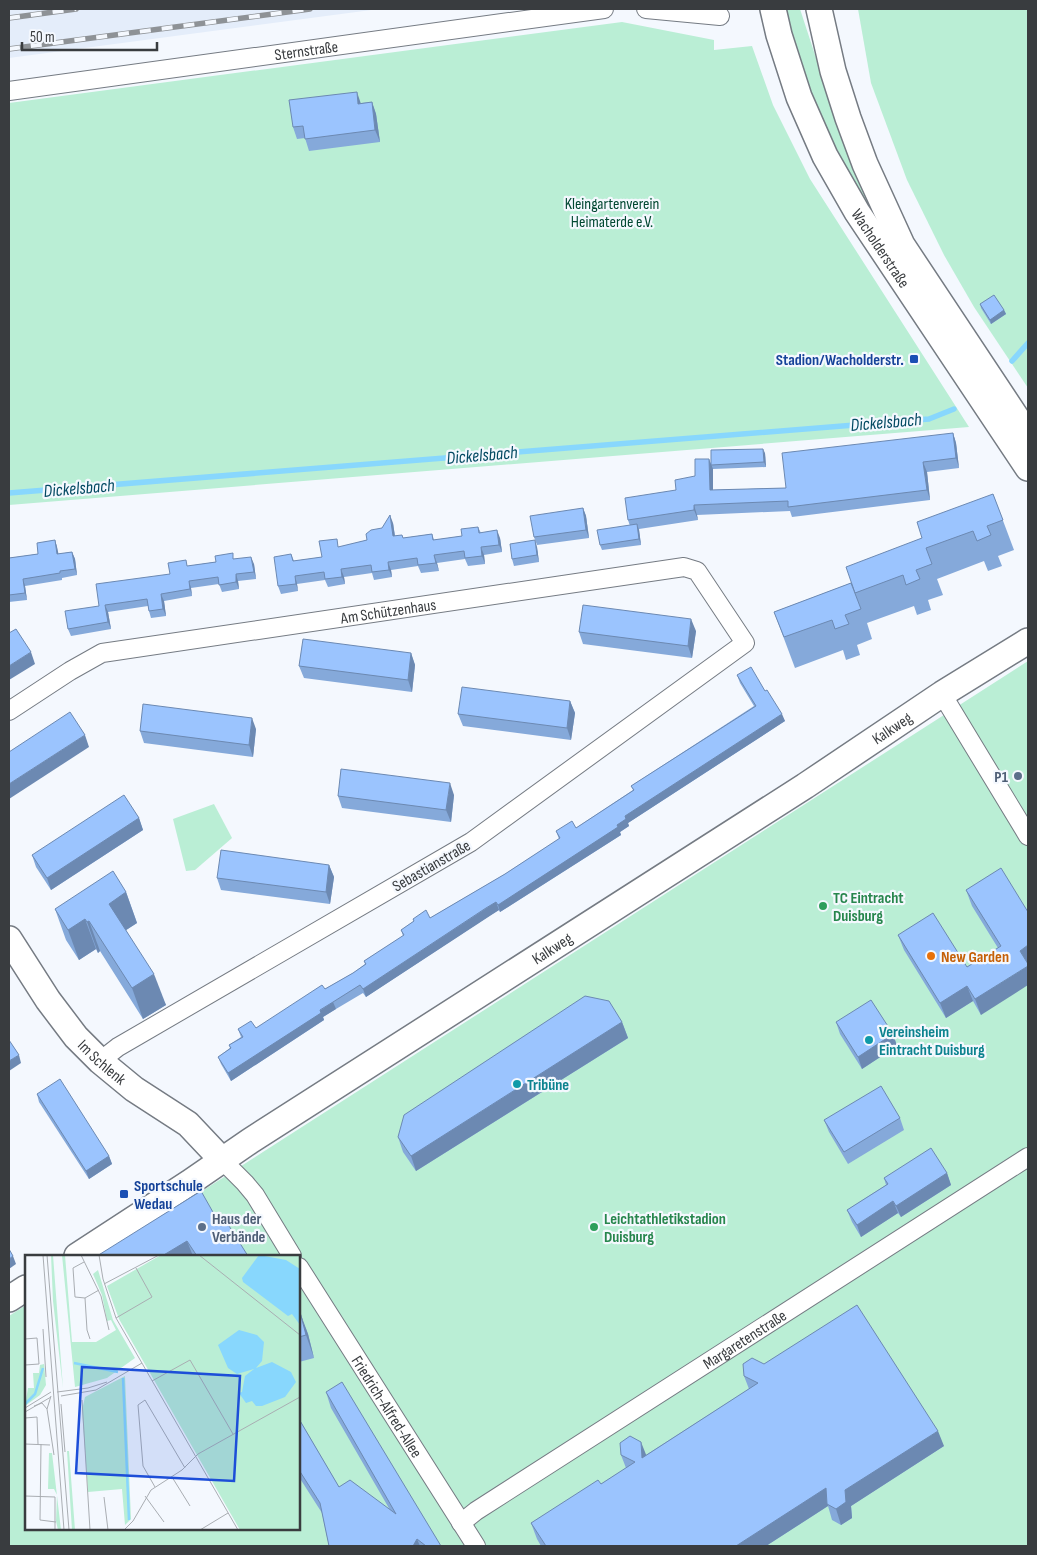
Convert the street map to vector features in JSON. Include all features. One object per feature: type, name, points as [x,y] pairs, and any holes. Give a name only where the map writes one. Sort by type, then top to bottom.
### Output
[{"type":"street","name":"Sternstraße","points":[[9,91],[604,9]]},
{"type":"street","points":[[646,9],[720,16]]},
{"type":"street","name":"Wacholderstraße","points":[[773,9],[779,35],[799,97],[824,156],[857,212],[1028,468]]},
{"type":"street","name":"Wacholderstraße","points":[[818,9],[833,71],[848,118],[868,172],[902,245],[1028,435]]},
{"type":"street","name":"Am Schützenhaus","points":[[9,710],[102,653],[684,567],[697,571],[745,643]]},
{"type":"street","name":"Kalkweg","points":[[79,1255],[222,1160],[805,786],[942,694],[1028,641]]},
{"type":"street","name":"Sebastianstraße","points":[[100,1061],[118,1047],[471,842],[745,643]]},
{"type":"street","points":[[942,694],[1028,836]]},
{"type":"street","name":"Im Schlenk","points":[[10,942],[48,1000],[76,1037],[100,1061],[134,1089],[188,1124],[222,1160]]},
{"type":"street","name":"Margaretenstraße","points":[[461,1523],[476,1511],[1028,1157]]},
{"type":"street","points":[[222,1160],[254,1195],[291,1255]]},
{"type":"street","name":"Friedrich-Alfred-Allee","points":[[300,1269],[476,1546]]},
{"type":"street","points":[[9,1299],[25,1289]]},
{"type":"shaded area","points":[[9,9],[379,9],[9,58]]},
{"type":"green space","points":[[782,9],[800,9],[848,156],[881,225],[855,191],[809,96]]},
{"type":"green space","points":[[858,9],[1028,9],[1028,388],[974,307],[944,255],[907,180],[871,83]]},
{"type":"green space","name":"Kleingartenverein Heimaterde e.V.","points":[[622,22],[714,40],[714,50],[752,46],[773,105],[810,179],[969,427],[9,505],[9,103]]},
{"type":"green space","points":[[1028,661],[1028,1546],[9,1546],[9,1316],[25,1306],[25,1530],[300,1530],[300,1255],[103,1255]]},
{"type":"green space","points":[[214,804],[232,838],[195,870],[186,871],[173,819]]},
{"type":"building","points":[[357,92],[358,104],[372,102],[375,130],[305,139],[303,126],[293,127],[289,100]]},
{"type":"building","points":[[994,295],[1004,310],[990,320],[980,304]]},
{"type":"building","points":[[953,433],[956,458],[923,462],[927,490],[788,507],[788,501],[694,505],[694,510],[628,520],[625,498],[676,490],[675,480],[695,476],[695,459],[709,459],[710,490],[786,488],[782,453]]},
{"type":"building","points":[[763,449],[764,462],[711,465],[711,450]]},
{"type":"building","points":[[993,494],[1003,520],[987,526],[991,535],[977,541],[973,531],[926,548],[932,564],[916,570],[920,579],[906,585],[903,575],[855,593],[846,567],[922,538],[917,522]]},
{"type":"building","points":[[583,508],[586,530],[534,537],[530,516]]},
{"type":"building","points":[[390,515],[393,536],[402,535],[403,538],[432,534],[433,540],[462,536],[461,529],[478,527],[479,533],[497,530],[499,545],[481,547],[482,556],[465,558],[464,551],[434,555],[436,563],[418,565],[417,558],[388,562],[389,570],[372,572],[371,565],[341,569],[342,577],[325,579],[324,572],[295,576],[296,584],[278,586],[274,557],[291,554],[293,561],[322,557],[319,541],[337,539],[338,547],[367,540],[366,534],[371,530],[382,528]]},
{"type":"building","points":[[637,524],[639,539],[600,545],[597,530]]},
{"type":"building","points":[[55,540],[57,554],[72,552],[75,569],[23,579],[25,593],[9,595],[9,558],[38,554],[37,543]]},
{"type":"building","points":[[535,540],[537,555],[512,559],[510,544]]},
{"type":"building","points":[[233,553],[233,559],[251,557],[254,572],[236,574],[236,582],[219,585],[218,577],[189,581],[190,589],[161,594],[163,609],[149,611],[147,599],[105,605],[108,622],[68,629],[65,611],[99,606],[96,584],[170,574],[168,563],[186,560],[187,566],[216,562],[215,556]]},
{"type":"building","points":[[851,583],[861,609],[845,615],[849,624],[835,629],[832,620],[784,637],[774,612]]},
{"type":"building","points":[[583,605],[691,619],[688,646],[579,632]]},
{"type":"building","points":[[16,629],[31,652],[9,666],[9,633]]},
{"type":"building","points":[[303,639],[411,653],[408,680],[299,666]]},
{"type":"building","points":[[751,667],[765,691],[767,690],[782,714],[625,816],[626,819],[617,825],[618,827],[498,905],[496,902],[486,908],[363,989],[360,985],[320,1010],[321,1013],[228,1073],[218,1057],[231,1048],[229,1045],[243,1037],[238,1029],[251,1021],[256,1028],[322,985],[325,989],[353,973],[366,964],[364,961],[404,935],[401,930],[426,910],[430,918],[505,874],[560,838],[556,831],[572,821],[576,828],[634,790],[631,786],[756,706],[737,675]]},
{"type":"building","points":[[462,687],[570,701],[567,728],[458,714]]},
{"type":"building","points":[[143,704],[252,718],[249,745],[140,731]]},
{"type":"building","points":[[70,712],[85,735],[9,784],[9,752]]},
{"type":"building","points":[[341,769],[450,783],[446,810],[338,796]]},
{"type":"building","points":[[124,795],[139,818],[47,878],[32,855]]},
{"type":"building","points":[[221,850],[329,865],[326,892],[217,878]]},
{"type":"building","name":"New Garden","points":[[1001,868],[1028,912],[1028,945],[1020,951],[1028,966],[975,999],[967,986],[940,1003],[898,935],[933,913],[967,967],[1001,946],[966,890]]},
{"type":"building","points":[[113,871],[126,892],[109,904],[154,974],[132,988],[89,921],[87,922],[85,919],[68,930],[55,909]]},
{"type":"building","points":[[585,996],[609,1001],[622,1022],[411,1156],[398,1137],[404,1115]]},
{"type":"building","name":"Vereinsheim Eintracht Duisburg","points":[[871,1000],[893,1034],[858,1057],[836,1022]]},
{"type":"building","points":[[9,1040],[19,1055],[9,1061]]},
{"type":"building","points":[[60,1079],[109,1156],[86,1171],[37,1094]]},
{"type":"building","points":[[881,1086],[900,1118],[844,1152],[824,1120]]},
{"type":"building","points":[[931,1148],[947,1173],[896,1206],[893,1201],[857,1225],[847,1210],[888,1184],[884,1178]]},
{"type":"building","points":[[201,1191],[218,1221],[224,1218],[247,1255],[196,1255],[187,1241],[164,1255],[99,1255]]},
{"type":"building","points":[[9,1249],[13,1256],[9,1259]]},
{"type":"building","points":[[857,1305],[938,1431],[845,1490],[846,1502],[836,1509],[827,1504],[826,1488],[736,1546],[546,1546],[531,1523],[598,1480],[601,1484],[635,1462],[621,1455],[620,1443],[630,1436],[641,1442],[642,1458],[758,1383],[744,1376],[743,1364],[752,1358],[764,1364]]},
{"type":"building","points":[[300,1312],[306,1335],[300,1337]]},
{"type":"building","points":[[342,1382],[441,1546],[426,1546],[417,1539],[413,1546],[329,1546],[320,1503],[300,1472],[300,1421],[339,1487],[350,1480],[396,1514],[326,1392]]},
{"type":"waterway","name":"Dickelsbach","points":[[1012,361],[1028,343]]},
{"type":"waterway","name":"Dickelsbach","points":[[9,493],[929,419],[954,409]]},
{"type":"railway","points":[[9,18],[76,9]]},
{"type":"railway","points":[[9,49],[310,9]]},
{"type":"place","name":"Stadion/Wacholderstr.","points":[[914,359]]},
{"type":"place","name":"P1","points":[[1018,776]]},
{"type":"place","name":"TC Eintracht Duisburg","points":[[823,906]]},
{"type":"place","name":"New Garden","points":[[931,956]]},
{"type":"place","name":"Vereinsheim Eintracht Duisburg","points":[[869,1040]]},
{"type":"place","name":"Tribüne","points":[[517,1084]]},
{"type":"place","name":"Sportschule Wedau","points":[[124,1194]]},
{"type":"place","name":"Haus der Verbände","points":[[202,1227]]},
{"type":"place","name":"Leichtathletikstadion Duisburg","points":[[594,1227]]}]
